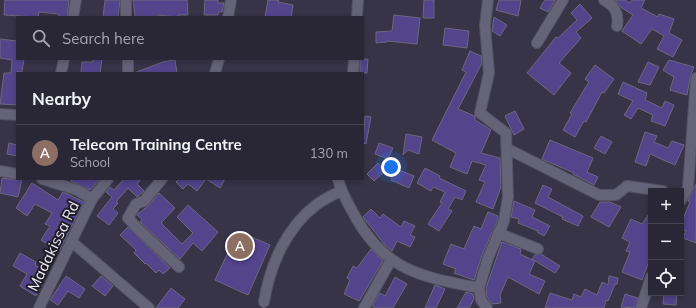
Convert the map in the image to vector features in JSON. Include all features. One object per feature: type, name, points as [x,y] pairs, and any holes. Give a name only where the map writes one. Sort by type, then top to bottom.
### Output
[{"type":"street","points":[[73,16],[76,0]]},
{"type":"street","points":[[126,0],[126,16]]},
{"type":"street","points":[[228,16],[231,0]]},
{"type":"street","points":[[357,16],[358,0]]},
{"type":"street","points":[[487,308],[481,300],[479,288],[488,258],[504,221],[508,198],[508,149],[506,133],[480,113],[489,74],[485,26],[488,0]]},
{"type":"street","points":[[537,43],[563,0]]},
{"type":"street","points":[[604,0],[617,11],[617,26]]},
{"type":"street","points":[[61,72],[64,60]]},
{"type":"street","points":[[128,60],[128,72]]},
{"type":"street","points":[[215,72],[219,60]]},
{"type":"street","points":[[353,72],[354,60]]},
{"type":"street","points":[[686,194],[696,78]]},
{"type":"street","points":[[0,114],[16,115]]},
{"type":"street","points":[[508,149],[599,195],[616,195],[627,186],[648,189]]},
{"type":"street","points":[[0,171],[16,174]]},
{"type":"street","points":[[49,180],[77,190],[92,199]]},
{"type":"street","name":"Madakissa Rd","points":[[39,308],[92,199],[107,180]]},
{"type":"street","points":[[161,180],[144,201],[136,204],[128,218],[179,267]]},
{"type":"street","points":[[338,180],[341,191],[365,234],[391,260],[422,276],[479,288]]},
{"type":"street","points":[[264,302],[268,280],[277,257],[296,224],[317,205],[341,191]]},
{"type":"street","points":[[498,233],[538,249]]},
{"type":"street","points":[[72,242],[149,308]]},
{"type":"street","points":[[364,308],[391,260]]},
{"type":"street","points":[[641,308],[648,286]]},
{"type":"building","points":[[5,0],[69,0],[67,16],[39,12],[38,16],[4,15]]},
{"type":"building","points":[[105,0],[120,0],[118,16],[103,16]]},
{"type":"building","points":[[133,0],[187,0],[188,15],[135,16]]},
{"type":"building","points":[[205,0],[218,0],[218,3],[224,3],[222,12],[219,12],[218,15],[204,15]]},
{"type":"building","points":[[268,0],[279,0],[278,2],[293,5],[291,16],[265,16]]},
{"type":"building","points":[[424,0],[434,0],[434,18],[423,18]]},
{"type":"building","points":[[499,0],[521,0],[518,16],[496,10]]},
{"type":"building","points":[[545,0],[555,0],[548,12],[540,8]]},
{"type":"building","points":[[615,0],[625,0],[630,3],[632,0],[645,0],[641,8],[658,17],[659,14],[674,19],[669,33],[682,40],[673,57],[657,49],[664,36],[652,29],[641,44],[622,31],[633,15],[622,8]]},
{"type":"building","points":[[580,4],[592,18],[576,32],[581,38],[559,63],[571,73],[554,95],[527,73],[556,37],[558,38],[577,20],[571,13]]},
{"type":"building","points":[[394,15],[420,18],[417,44],[387,41],[376,43],[376,32],[392,31]]},
{"type":"building","points":[[494,17],[507,25],[500,36],[492,31]]},
{"type":"building","points":[[445,28],[469,31],[467,48],[443,45]]},
{"type":"building","points":[[0,39],[16,41],[16,60],[24,60],[22,72],[16,72],[16,105],[0,104],[4,73],[11,73],[12,60],[0,58]]},
{"type":"building","points":[[470,51],[481,56],[482,63],[458,109],[475,116],[475,120],[491,130],[481,153],[500,158],[501,187],[493,209],[476,202],[485,182],[479,180],[486,165],[472,161],[467,174],[450,167],[456,153],[432,140],[466,72],[462,70]]},
{"type":"building","points":[[368,59],[367,73],[360,72],[360,60]]},
{"type":"building","points":[[93,60],[102,60],[100,72],[81,72],[82,62],[93,62]]},
{"type":"building","points":[[175,60],[177,72],[137,72],[163,62]]},
{"type":"building","points":[[669,60],[694,67],[690,77],[687,95],[670,90],[674,77],[663,70]]},
{"type":"building","points":[[648,62],[659,67],[650,85],[638,82]]},
{"type":"building","points":[[595,65],[614,79],[604,93],[602,92],[586,122],[584,121],[575,137],[563,130],[572,114],[570,113],[589,82],[585,79]]},
{"type":"building","points":[[623,82],[647,93],[645,100],[662,108],[665,101],[674,105],[665,126],[651,121],[653,115],[638,108],[631,119],[624,115],[633,101],[618,94]]},
{"type":"building","points":[[515,111],[524,129],[514,135],[505,116]]},
{"type":"building","points":[[365,116],[371,117],[366,144],[364,143]]},
{"type":"building","points":[[645,132],[657,136],[654,142],[668,148],[672,141],[684,145],[675,165],[650,154],[646,166],[635,162]]},
{"type":"building","points":[[406,134],[422,137],[419,154],[408,150],[403,155]]},
{"type":"building","points":[[601,136],[612,142],[605,154],[594,148]]},
{"type":"building","points":[[550,140],[593,158],[587,172],[598,177],[594,185],[573,174],[574,173],[542,159]]},
{"type":"building","points":[[9,143],[16,145],[16,156],[7,154]]},
{"type":"building","points":[[379,143],[393,148],[388,159],[375,154]]},
{"type":"building","points":[[378,163],[385,171],[374,181],[367,174]]},
{"type":"building","points":[[425,168],[440,176],[439,178],[466,191],[462,200],[455,197],[448,209],[452,211],[439,231],[428,224],[442,203],[440,202],[445,192],[433,187],[431,191],[417,183]]},
{"type":"building","points":[[396,169],[414,176],[409,188],[391,180]]},
{"type":"building","points":[[2,178],[22,180],[18,197],[0,193]]},
{"type":"building","points":[[72,180],[99,180],[90,190]]},
{"type":"building","points":[[123,180],[140,180],[137,184],[144,191],[137,197],[128,188],[116,202],[118,203],[113,209],[118,213],[109,225],[97,216],[112,197],[106,192],[110,187],[114,190]]},
{"type":"building","points":[[178,180],[205,180],[197,191],[188,184],[183,189],[176,182]]},
{"type":"building","points":[[208,180],[224,180],[220,188]]},
{"type":"building","points":[[32,183],[58,200],[63,192],[84,202],[59,251],[41,240],[50,226],[45,224],[52,213],[35,204],[27,216],[16,208]]},
{"type":"building","points":[[696,184],[696,243],[684,238],[686,231],[684,230],[684,217],[690,202],[688,201]]},
{"type":"building","points":[[543,185],[552,189],[548,197],[583,216],[578,226],[562,219],[563,217],[535,203]]},
{"type":"building","points":[[159,193],[175,208],[161,223],[182,244],[193,233],[177,217],[188,205],[218,232],[202,251],[193,243],[180,259],[140,222],[142,219],[137,215],[149,205]]},
{"type":"building","points":[[514,201],[535,210],[532,217],[550,226],[544,236],[537,232],[538,231],[518,223],[519,219],[511,217]]},
{"type":"building","points":[[600,202],[610,202],[621,207],[609,227],[591,217]]},
{"type":"building","points":[[371,209],[380,218],[383,214],[401,227],[404,221],[415,226],[410,235],[415,237],[410,247],[397,241],[392,251],[385,245],[363,217]]},
{"type":"building","points":[[488,212],[498,216],[498,219],[482,255],[474,280],[454,273],[456,269],[443,264],[451,244],[464,249],[474,226],[481,229]]},
{"type":"building","points":[[648,215],[648,264],[642,280],[622,272],[630,252],[626,251],[630,242],[622,238],[631,219],[642,224]]},
{"type":"building","points":[[128,227],[170,268],[163,274],[159,270],[156,273],[146,263],[145,264],[134,253],[136,250],[120,235]]},
{"type":"building","points":[[238,231],[270,245],[248,295],[215,280]]},
{"type":"building","points":[[502,242],[521,249],[520,254],[535,261],[529,274],[545,281],[539,294],[508,277],[500,295],[501,303],[492,304],[487,297],[486,288]]},
{"type":"building","points":[[371,249],[383,261],[359,301],[344,294],[350,280],[347,278],[353,266],[357,268]]},
{"type":"building","points":[[20,253],[36,262],[35,265],[45,271],[40,281],[43,283],[36,296],[20,286],[27,274],[13,266]]},
{"type":"building","points":[[541,254],[560,266],[555,273],[532,259],[535,255]]},
{"type":"building","points":[[66,276],[85,289],[79,298],[68,291],[58,305],[50,300]]},
{"type":"building","points":[[101,276],[113,286],[105,296],[92,286]]},
{"type":"building","points":[[609,276],[618,278],[617,284],[615,284],[608,301],[606,300],[604,308],[545,308],[550,293],[572,300],[574,294],[581,297],[585,289],[597,295],[602,282],[608,285]]},
{"type":"building","points":[[395,277],[407,284],[393,308],[375,308],[372,306],[380,293],[385,296]]},
{"type":"building","points":[[435,285],[445,289],[436,308],[425,308]]},
{"type":"building","points":[[171,288],[185,299],[178,308],[156,308]]},
{"type":"building","points":[[466,292],[473,294],[474,299],[469,308],[457,308]]},
{"type":"building","points":[[625,294],[638,298],[635,308],[621,307]]},
{"type":"building","points":[[664,296],[677,296],[676,305],[663,304]]},
{"type":"place","name":"Telecom Training Centre","points":[[240,246]]}]
